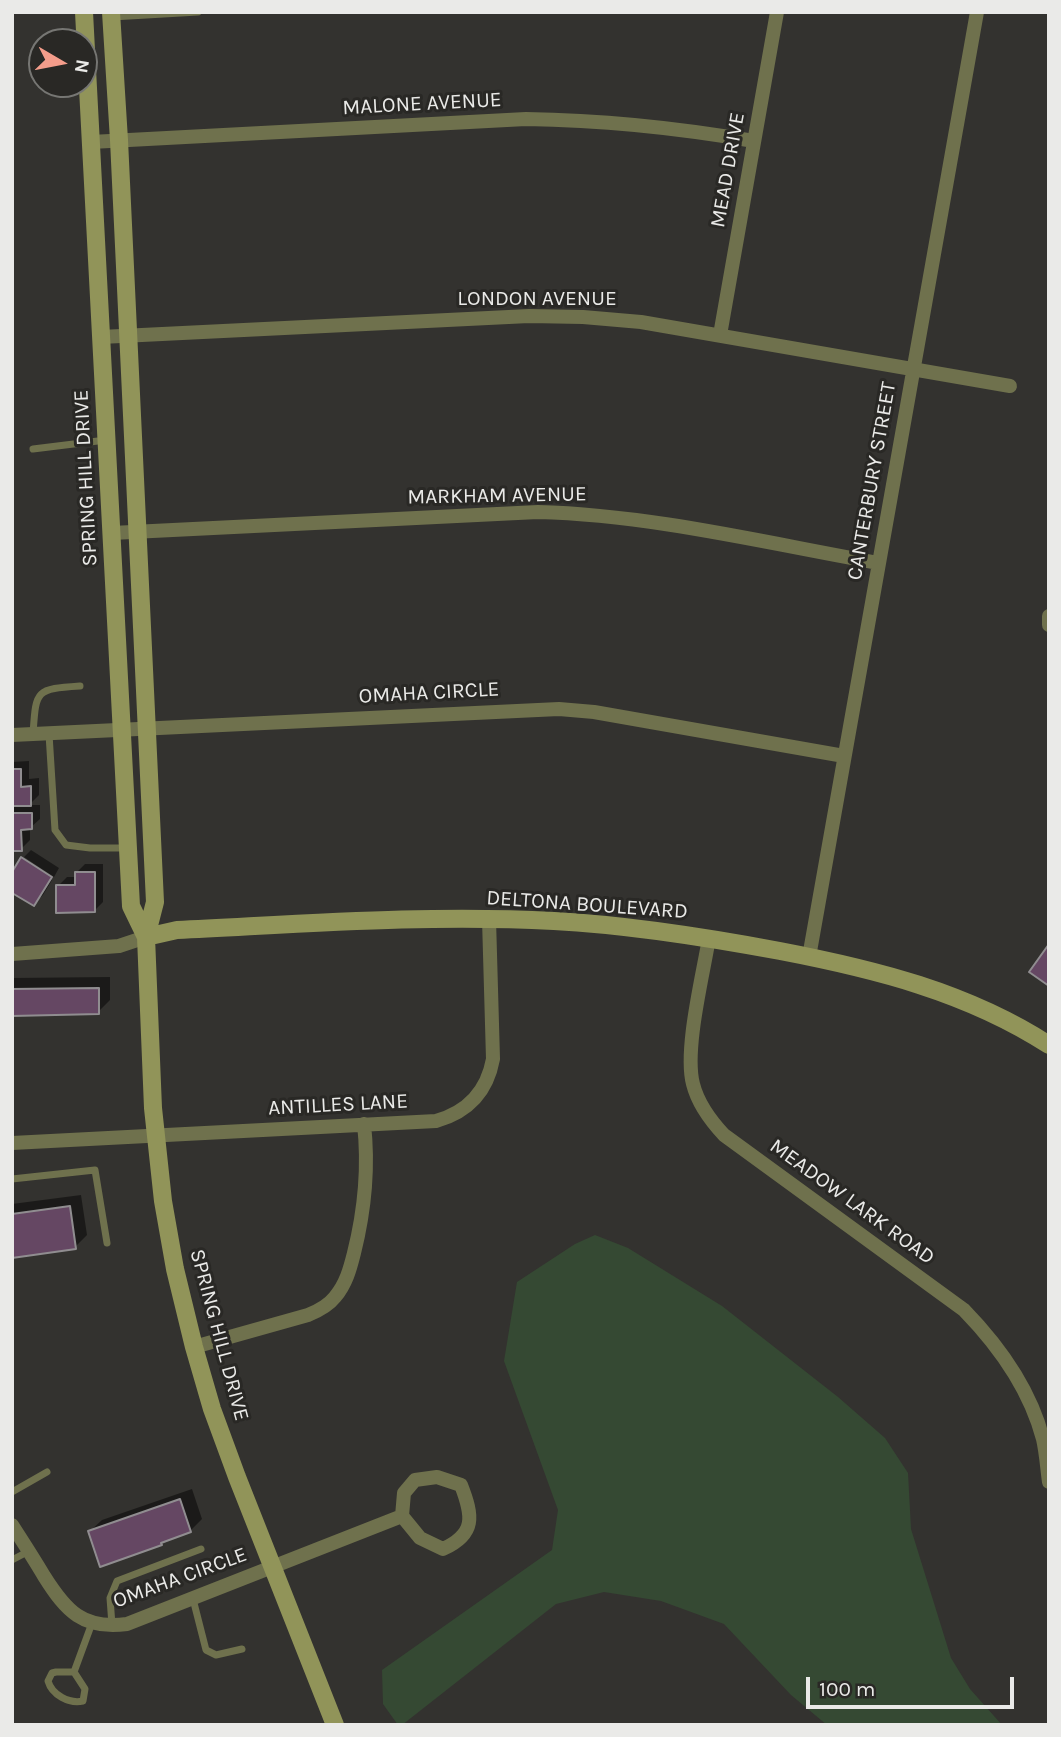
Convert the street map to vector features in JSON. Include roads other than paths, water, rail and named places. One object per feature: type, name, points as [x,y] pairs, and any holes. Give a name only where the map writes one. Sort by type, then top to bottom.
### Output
[{"type":"main road","name":"SPRING HILL DRIVE","points":[[84,12],[131,906],[146,937]]},
{"type":"main road","name":"SPRING HILL DRIVE","points":[[111,14],[139,531],[155,902],[146,937],[155,1135],[163,1201],[175,1269],[194,1347],[216,1420],[334,1725]]},
{"type":"main road","name":"DELTONA BOULEVARD","points":[[146,937],[177,930],[410,919],[489,919],[616,925],[709,938],[862,967],[931,988],[997,1016],[1049,1045]]},
{"type":"street","name":"MEAD DRIVE","points":[[720,335],[778,12]]},
{"type":"street","name":"CANTERBURY STREET","points":[[808,957],[977,12]]},
{"type":"street","name":"MALONE AVENUE","points":[[91,142],[526,119],[655,125],[754,141]]},
{"type":"street","name":"LONDON AVENUE","points":[[101,337],[529,316],[583,317],[641,322],[1010,387]]},
{"type":"street","name":"MARKHAM AVENUE","points":[[112,533],[538,512],[581,513],[626,518],[879,563]]},
{"type":"street","points":[[1049,616],[1049,625]]},
{"type":"street","name":"OMAHA CIRCLE","points":[[12,735],[559,709],[594,712],[844,757]]},
{"type":"street","name":"ANTILLES LANE","points":[[12,1143],[436,1121],[464,1110],[483,1090],[493,1059],[489,919]]},
{"type":"street","points":[[12,954],[119,946],[146,937]]},
{"type":"street","name":"MEADOW LARK ROAD","points":[[709,938],[691,1069],[700,1103],[710,1120],[724,1135],[964,1310],[983,1330],[1017,1377],[1031,1405],[1042,1438],[1048,1473]]},
{"type":"street","points":[[194,1347],[309,1315],[334,1299],[349,1273],[362,1223],[368,1158],[364,1124]]},
{"type":"street","points":[[437,1477],[461,1485],[468,1505],[469,1524],[461,1541],[443,1549],[420,1538],[402,1516],[404,1493],[415,1480],[437,1477]]},
{"type":"street","name":"OMAHA CIRCLE","points":[[12,1525],[60,1600],[70,1611],[92,1623],[112,1626],[127,1624],[402,1516]]},
{"type":"lane","points":[[111,14],[198,12]]},
{"type":"lane","points":[[33,449],[107,440]]},
{"type":"lane","points":[[33,734],[35,703],[41,694],[51,688],[79,686]]},
{"type":"lane","points":[[49,734],[55,830],[66,845],[129,848]]},
{"type":"lane","points":[[12,1179],[95,1170],[107,1243]]},
{"type":"lane","points":[[12,1492],[47,1472]]},
{"type":"lane","points":[[112,1626],[110,1598],[117,1581],[201,1549]]},
{"type":"lane","points":[[12,1560],[29,1551]]},
{"type":"lane","points":[[192,1598],[206,1650],[216,1655],[242,1648]]},
{"type":"lane","points":[[74,1672],[92,1623]]},
{"type":"lane","points":[[55,1672],[74,1672],[85,1689],[83,1701],[77,1703],[57,1695],[50,1688],[48,1681],[55,1672]]}]
